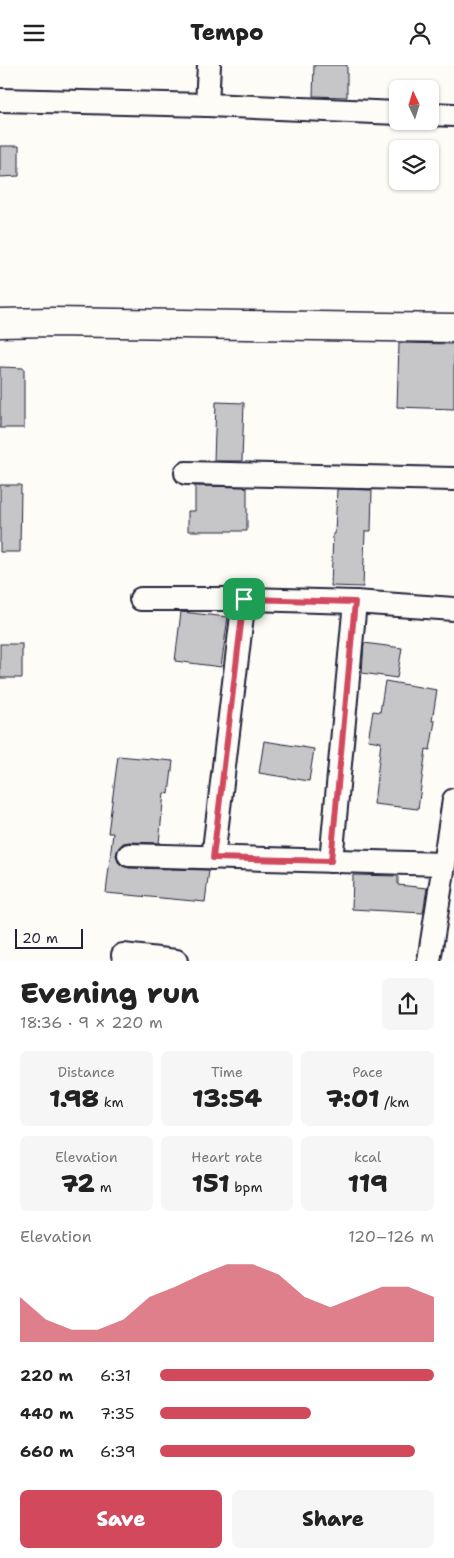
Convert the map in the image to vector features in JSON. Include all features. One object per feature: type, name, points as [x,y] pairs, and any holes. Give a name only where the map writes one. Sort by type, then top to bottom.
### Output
[{"type":"street","points":[[207,105],[209,65]]},
{"type":"street","points":[[0,100],[207,105],[389,113]]},
{"type":"street","points":[[439,114],[454,115]]},
{"type":"street","points":[[0,323],[53,322],[454,328]]},
{"type":"street","points":[[186,473],[454,479]]},
{"type":"street","points":[[141,599],[355,602],[454,609]]},
{"type":"street","points":[[213,858],[244,599]]},
{"type":"street","points":[[331,861],[355,602]]},
{"type":"street","points":[[429,961],[454,800]]},
{"type":"street","points":[[130,855],[444,864]]},
{"type":"street","points":[[123,955],[176,961]]},
{"type":"building","points":[[314,65],[347,65],[347,97],[313,96]]},
{"type":"building","points":[[0,146],[19,146],[19,176],[0,177]]},
{"type":"building","points":[[399,343],[454,344],[454,409],[397,407]]},
{"type":"building","points":[[0,367],[24,368],[24,428],[0,428]]},
{"type":"building","points":[[216,402],[244,403],[242,461],[214,461]]},
{"type":"building","points":[[0,485],[21,485],[20,552],[0,552]]},
{"type":"building","points":[[195,486],[247,487],[247,531],[188,531],[188,511],[195,511]]},
{"type":"building","points":[[337,489],[372,490],[371,531],[365,531],[363,587],[331,586]]},
{"type":"building","points":[[181,612],[228,617],[221,667],[175,661]]},
{"type":"building","points":[[364,643],[402,648],[397,678],[362,673]]},
{"type":"building","points":[[0,644],[22,644],[22,678],[0,678]]},
{"type":"building","points":[[385,681],[437,690],[432,721],[435,721],[430,750],[426,749],[418,809],[374,804],[381,742],[368,740],[373,711],[380,712]]},
{"type":"building","points":[[264,741],[314,749],[309,781],[259,773]]},
{"type":"building","points":[[118,756],[173,761],[169,794],[164,793],[159,843],[123,843],[116,855],[118,862],[129,868],[209,870],[205,902],[106,893],[113,833],[108,833]]},
{"type":"building","points":[[353,875],[398,876],[398,885],[427,888],[423,913],[352,909]]},
{"type":"route","points":[[244,599],[355,602],[331,861],[213,858],[244,599]]}]
